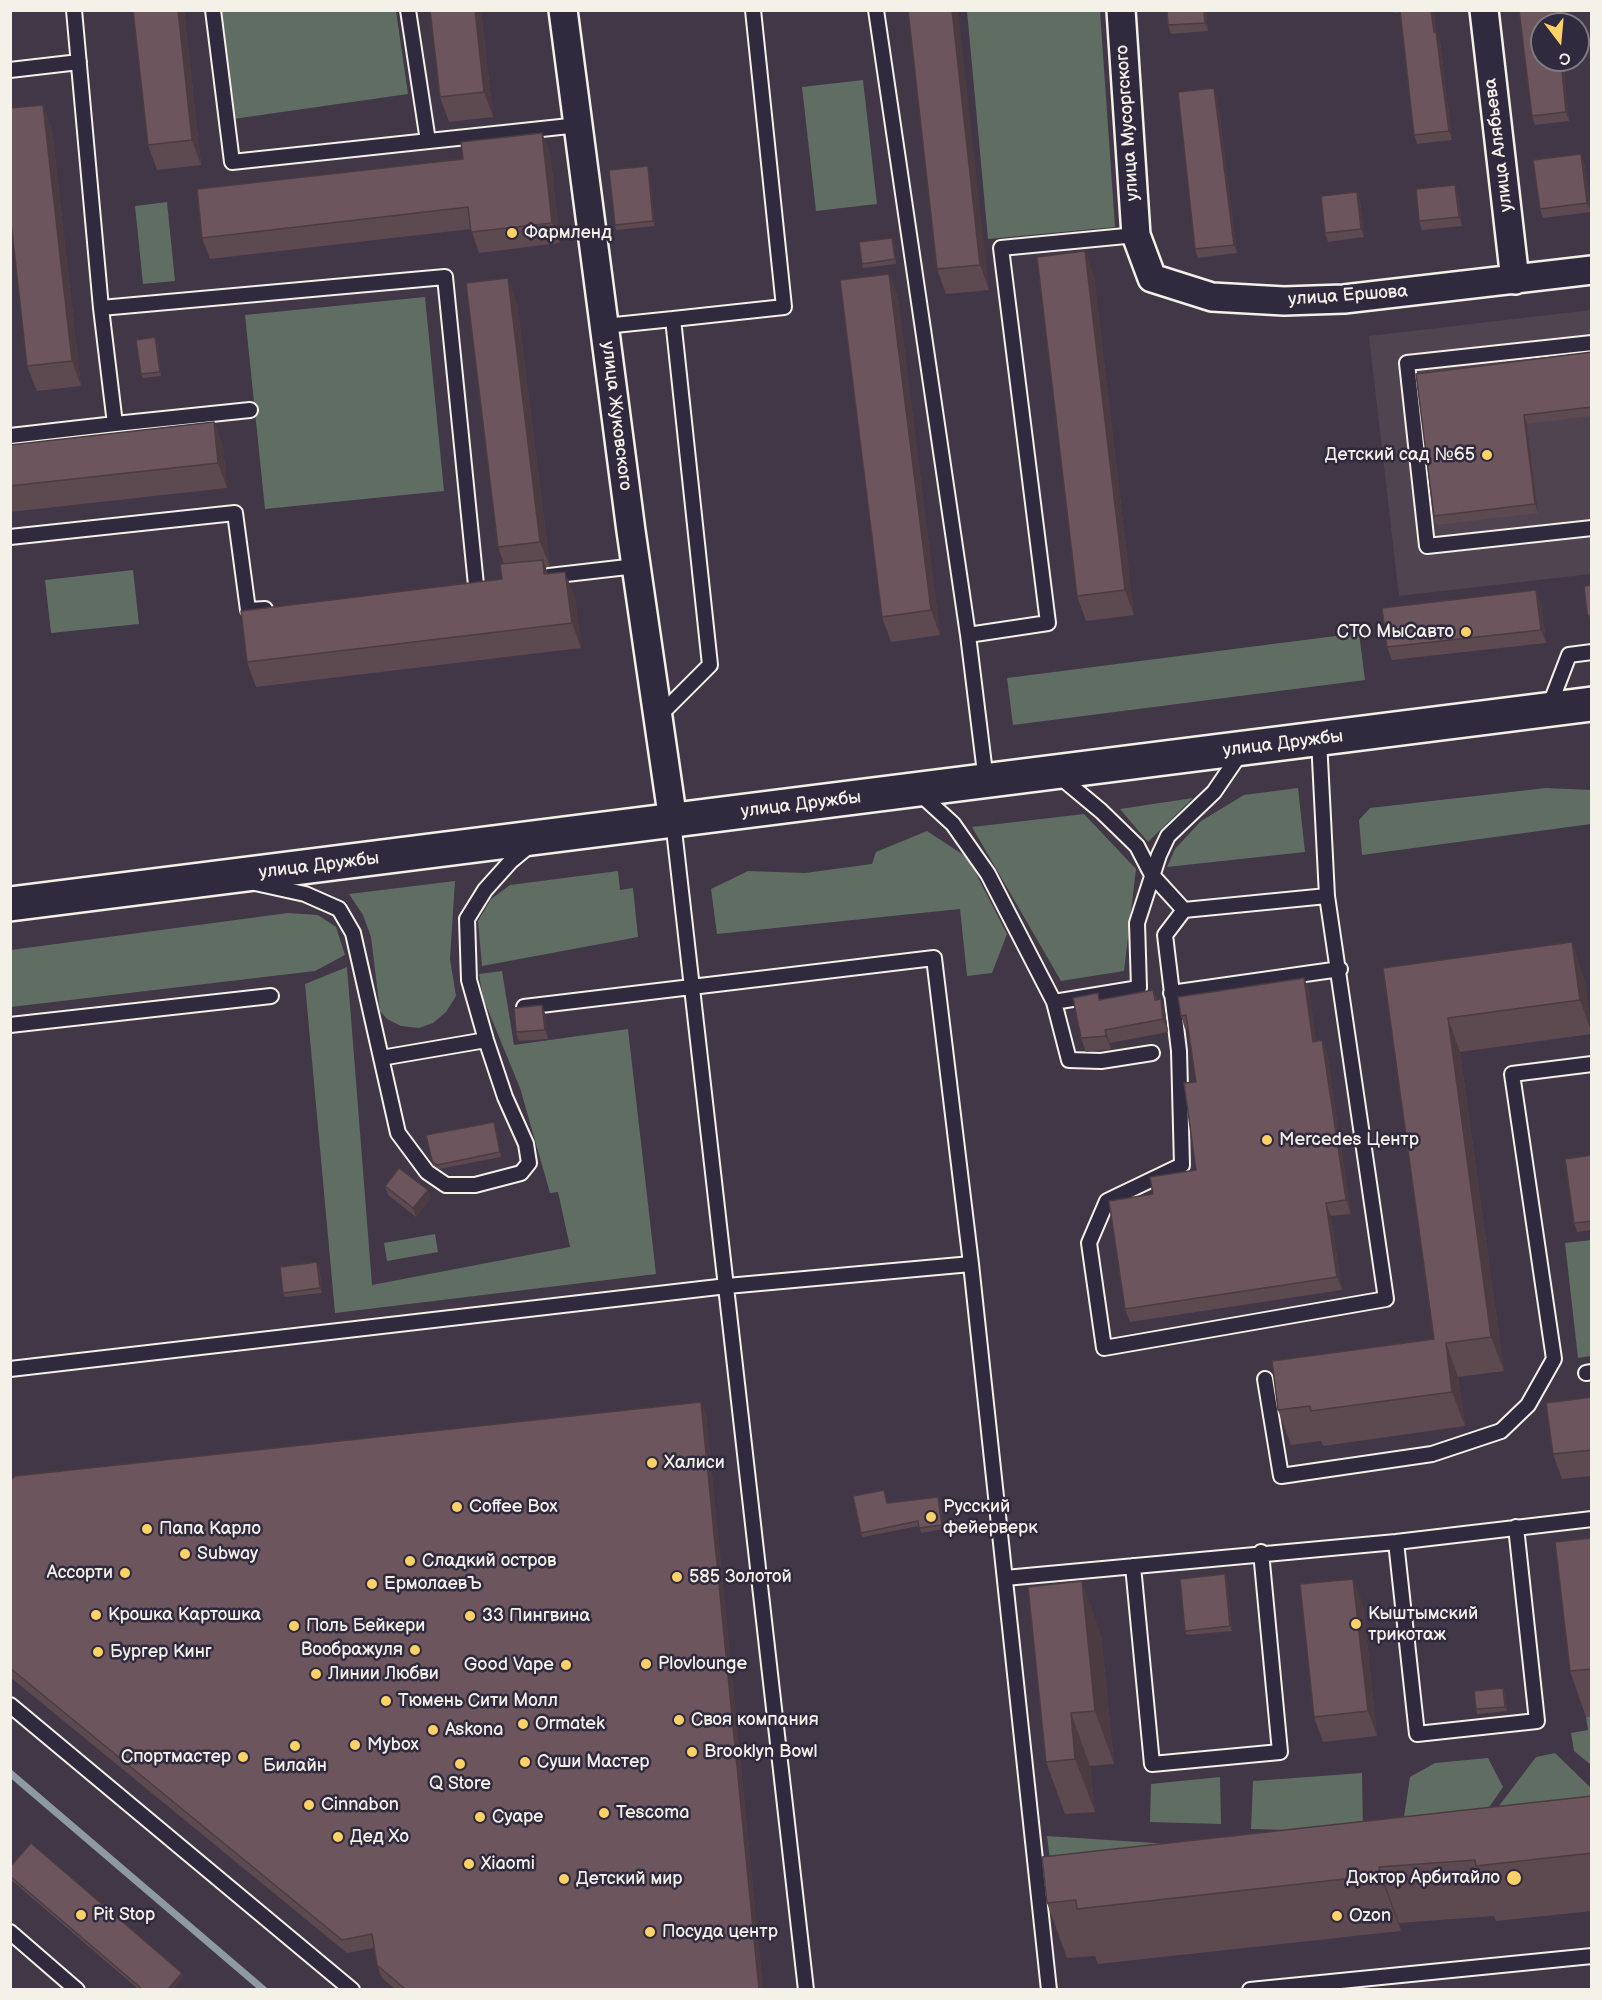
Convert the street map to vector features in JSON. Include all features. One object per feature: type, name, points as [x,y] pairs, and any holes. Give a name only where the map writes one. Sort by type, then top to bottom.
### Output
[{"type":"main road","name":"улица Дружбы","points":[[10,904],[1243,750],[1592,704]]},
{"type":"street","name":"улица Жуковского","points":[[563,10],[636,566],[673,821]]},
{"type":"street","name":"улица Мусоргского","points":[[1121,10],[1136,235]]},
{"type":"street","name":"улица Алябьева","points":[[1484,10],[1515,280]]},
{"type":"street","name":"улица Ершова","points":[[1136,235],[1152,278],[1212,297],[1284,301],[1344,299],[1592,270]]},
{"type":"lane","points":[[74,10],[101,308],[115,424]]},
{"type":"lane","points":[[213,10],[232,162],[579,125]]},
{"type":"lane","points":[[408,10],[428,141]]},
{"type":"lane","points":[[605,326],[784,307],[753,10]]},
{"type":"lane","points":[[876,10],[968,635],[986,782]]},
{"type":"lane","points":[[10,70],[79,62]]},
{"type":"lane","points":[[968,635],[1048,623],[1000,248],[1136,235]]},
{"type":"lane","points":[[101,308],[445,276],[476,585]]},
{"type":"lane","points":[[659,716],[710,665],[673,319]]},
{"type":"lane","points":[[1592,343],[1407,363],[1427,546],[1592,528]]},
{"type":"lane","points":[[10,436],[250,410]]},
{"type":"lane","points":[[10,537],[235,513],[248,610],[282,606]]},
{"type":"lane","points":[[534,578],[636,566]]},
{"type":"lane","points":[[1548,710],[1569,655],[1592,652]]},
{"type":"lane","points":[[1318,740],[1327,896],[1340,969],[1386,1299],[1104,1348],[1089,1243],[1107,1201],[1182,1165],[1179,1051],[1165,935],[1184,910],[1327,896]]},
{"type":"lane","points":[[1054,1002],[1139,988],[1137,923],[1152,875],[1168,836],[1214,792],[1243,750]]},
{"type":"lane","points":[[1055,773],[1101,811],[1137,846],[1152,875],[1184,910]]},
{"type":"lane","points":[[916,791],[953,824],[988,874],[1054,1002],[1069,1060],[1101,1061],[1152,1053]]},
{"type":"lane","points":[[673,821],[806,1989]]},
{"type":"lane","points":[[226,877],[305,894],[339,909],[353,933],[399,1133],[427,1172],[446,1185],[476,1185],[521,1173],[529,1163],[525,1144],[505,1097],[486,1040],[469,980],[467,919],[485,890],[511,861],[539,838]]},
{"type":"lane","points":[[519,1008],[934,958],[971,1264],[1048,1989]]},
{"type":"lane","points":[[1171,993],[1340,969]]},
{"type":"lane","points":[[10,1025],[271,996]]},
{"type":"lane","points":[[381,1058],[486,1040]]},
{"type":"lane","points":[[1265,1379],[1281,1476],[1432,1454],[1501,1431],[1528,1405],[1554,1359],[1512,1074],[1592,1064]]},
{"type":"lane","points":[[10,1369],[727,1286],[971,1264]]},
{"type":"lane","points":[[1005,1578],[1261,1552],[1396,1542],[1592,1519]]},
{"type":"lane","points":[[1396,1542],[1417,1734],[1537,1721],[1516,1527]]},
{"type":"lane","points":[[1133,1566],[1152,1764],[1280,1752],[1261,1552]]},
{"type":"lane","points":[[10,1705],[352,1989]]},
{"type":"lane","points":[[10,1932],[76,1989]]},
{"type":"lane","points":[[1250,1989],[1592,1956]]},
{"type":"shaded area","name":"Детский сад №65","points":[[1591,310],[1591,574],[1399,596],[1369,336]]},
{"type":"green space","points":[[218,11],[396,11],[408,94],[233,119]]},
{"type":"green space","points":[[967,11],[1100,11],[1115,227],[988,239]]},
{"type":"green space","points":[[863,80],[877,204],[816,211],[802,87]]},
{"type":"green space","points":[[167,202],[175,281],[143,284],[135,206]]},
{"type":"green space","points":[[425,297],[444,491],[265,509],[245,315]]},
{"type":"green space","points":[[133,570],[139,624],[51,633],[45,580]]},
{"type":"green space","points":[[1359,633],[1365,680],[1013,725],[1007,678]]},
{"type":"green space","points":[[1298,788],[1305,852],[1167,867],[1175,849],[1201,821],[1244,795]]},
{"type":"green space","points":[[1546,788],[1591,790],[1591,824],[1362,855],[1359,820],[1370,808]]},
{"type":"green space","points":[[1193,798],[1148,842],[1120,809]]},
{"type":"green space","points":[[1084,814],[1136,869],[1124,971],[1061,981],[972,827]]},
{"type":"green space","points":[[927,831],[968,858],[1007,934],[992,973],[967,976],[960,909],[717,934],[711,889],[748,871],[805,873],[872,864],[876,852]]},
{"type":"green space","points":[[618,871],[620,890],[633,888],[638,937],[482,966],[478,921],[491,899],[510,885]]},
{"type":"green space","points":[[455,881],[450,959],[456,996],[446,1012],[433,1023],[419,1028],[401,1026],[387,1019],[380,1011],[371,937],[363,915],[349,894]]},
{"type":"green space","points":[[288,913],[318,915],[336,927],[345,955],[315,971],[11,1007],[11,950]]},
{"type":"green space","points":[[347,967],[372,1285],[570,1247],[558,1192],[550,1193],[520,1088],[483,998],[479,974],[502,971],[514,1045],[628,1029],[656,1274],[335,1313],[305,984]]},
{"type":"green space","points":[[435,1234],[438,1252],[387,1261],[384,1243]]},
{"type":"green space","points":[[1591,1240],[1591,1356],[1578,1358],[1565,1243]]},
{"type":"green space","points":[[1592,1716],[1591,1765],[1574,1751],[1571,1733],[1588,1730],[1586,1717]]},
{"type":"green space","points":[[1555,1753],[1591,1788],[1591,1809],[1489,1819],[1536,1757]]},
{"type":"green space","points":[[1488,1758],[1503,1787],[1490,1806],[1458,1826],[1402,1830],[1410,1777],[1435,1763]]},
{"type":"green space","points":[[1362,1773],[1363,1832],[1251,1829],[1253,1781]]},
{"type":"green space","points":[[1220,1777],[1221,1824],[1150,1822],[1151,1784]]},
{"type":"green space","points":[[1047,1836],[1231,1848],[1051,1869]]},
{"type":"building","points":[[133,10],[178,10],[192,140],[148,145]]},
{"type":"building","points":[[430,10],[475,10],[484,92],[440,97]]},
{"type":"building","points":[[908,10],[952,10],[980,265],[937,269]]},
{"type":"building","points":[[1167,10],[1204,10],[1205,23],[1168,25]]},
{"type":"building","points":[[1400,10],[1431,10],[1449,131],[1414,135]]},
{"type":"building","points":[[1519,10],[1553,10],[1553,12],[1530,12],[1530,72],[1562,72],[1566,112],[1532,116]]},
{"type":"building","points":[[1214,88],[1234,245],[1195,249],[1178,92]]},
{"type":"building","points":[[43,105],[72,361],[27,366],[10,213],[10,108]]},
{"type":"building","points":[[542,133],[552,223],[471,232],[468,207],[202,238],[197,189],[463,159],[461,142]]},
{"type":"building","points":[[1581,154],[1587,203],[1540,209],[1533,160]]},
{"type":"building","points":[[648,166],[653,221],[615,225],[609,170]]},
{"type":"building","points":[[1455,185],[1459,217],[1419,221],[1416,189]]},
{"type":"building","points":[[1357,192],[1361,229],[1325,233],[1321,196]]},
{"type":"building","points":[[892,238],[895,259],[862,264],[859,242]]},
{"type":"building","points":[[1085,251],[1125,590],[1077,596],[1037,257]]},
{"type":"building","points":[[889,274],[931,610],[882,617],[840,280]]},
{"type":"building","points":[[508,278],[540,542],[498,547],[466,283]]},
{"type":"building","points":[[155,337],[160,372],[141,374],[136,340]]},
{"type":"building","points":[[1592,352],[1592,407],[1524,415],[1535,504],[1434,516],[1416,374]]},
{"type":"building","points":[[214,422],[218,463],[10,486],[10,445]]},
{"type":"building","points":[[543,560],[544,574],[565,572],[572,623],[247,662],[241,611],[502,579],[500,564]]},
{"type":"building","points":[[1592,585],[1592,620],[1587,614],[1584,586]]},
{"type":"building","name":"СТО МыСавто","points":[[1536,590],[1541,630],[1387,647],[1382,608]]},
{"type":"building","points":[[1572,942],[1580,1000],[1448,1018],[1491,1337],[1446,1343],[1452,1392],[1311,1411],[1310,1406],[1278,1410],[1272,1361],[1434,1339],[1383,968]]},
{"type":"building","name":"Mercedes Центр","points":[[1304,978],[1313,1042],[1322,1040],[1346,1200],[1326,1203],[1337,1277],[1125,1309],[1109,1201],[1153,1194],[1150,1177],[1196,1170],[1184,1083],[1196,1082],[1186,1015],[1181,1016],[1178,997]]},
{"type":"building","points":[[1153,990],[1155,1000],[1161,999],[1163,1019],[1105,1030],[1106,1036],[1081,1038],[1073,998],[1098,993],[1099,1000]]},
{"type":"building","points":[[542,1005],[545,1030],[516,1032],[514,1008]]},
{"type":"building","points":[[494,1122],[500,1152],[437,1165],[432,1161],[426,1135]]},
{"type":"building","points":[[1592,1155],[1592,1221],[1574,1223],[1565,1159]]},
{"type":"building","points":[[399,1168],[428,1190],[413,1208],[385,1186]]},
{"type":"building","points":[[317,1262],[320,1288],[283,1293],[280,1267]]},
{"type":"building","points":[[1592,1397],[1592,1450],[1553,1454],[1546,1403]]},
{"type":"building","name":"Тюмень Сити Молл","points":[[701,1402],[759,1989],[405,1989],[377,1965],[372,1934],[342,1940],[10,1668],[10,1481],[15,1476]]},
{"type":"building","points":[[884,1490],[887,1503],[938,1497],[942,1525],[919,1528],[918,1521],[861,1533],[853,1496]]},
{"type":"building","points":[[1592,1538],[1592,1669],[1570,1671],[1555,1542]]},
{"type":"building","points":[[1225,1574],[1230,1626],[1185,1631],[1180,1579]]},
{"type":"building","points":[[1353,1579],[1368,1711],[1314,1717],[1300,1584]]},
{"type":"building","points":[[1082,1581],[1095,1711],[1071,1713],[1075,1759],[1046,1762],[1028,1587]]},
{"type":"building","points":[[1503,1688],[1505,1707],[1476,1709],[1474,1691]]},
{"type":"building","points":[[1592,1796],[1592,1853],[1476,1866],[1475,1860],[1379,1867],[1380,1875],[1077,1909],[1076,1900],[1047,1903],[1042,1857]]},
{"type":"building","name":"Pit Stop","points":[[31,1843],[182,1973],[168,1989],[142,1989],[10,1876],[10,1867]]},
{"type":"waterway","points":[[10,1773],[264,1990]]},
{"type":"place","name":"Фармленд","points":[[512,233]]},
{"type":"place","name":"Детский сад №65","points":[[1487,455]]},
{"type":"place","name":"СТО МыСавто","points":[[1466,632]]},
{"type":"place","name":"Mercedes Центр","points":[[1267,1140]]},
{"type":"place","name":"Халиси","points":[[652,1463]]},
{"type":"place","name":"Coffee Box","points":[[457,1507]]},
{"type":"place","name":"Русский фейерверк","points":[[931,1517]]},
{"type":"place","name":"Папа Карло","points":[[147,1529]]},
{"type":"place","name":"Subway","points":[[185,1554]]},
{"type":"place","name":"Сладкий остров","points":[[410,1561]]},
{"type":"place","name":"Ассорти","points":[[125,1573]]},
{"type":"place","name":"585 Золотой","points":[[677,1577]]},
{"type":"place","name":"ЕрмолаевЪ","points":[[372,1584]]},
{"type":"place","name":"Крошка Картошка","points":[[96,1615]]},
{"type":"place","name":"33 Пингвина","points":[[470,1616]]},
{"type":"place","name":"Кыштымский трикотаж","points":[[1356,1624]]},
{"type":"place","name":"Поль Бейкери","points":[[294,1626]]},
{"type":"place","name":"Воображуля","points":[[415,1650]]},
{"type":"place","name":"Бургер Кинг","points":[[98,1652]]},
{"type":"place","name":"Plovlounge","points":[[646,1664]]},
{"type":"place","name":"Good Vape","points":[[566,1665]]},
{"type":"place","name":"Линии Любви","points":[[316,1674]]},
{"type":"place","name":"Тюмень Сити Молл","points":[[386,1701]]},
{"type":"place","name":"Своя компания","points":[[679,1720]]},
{"type":"place","name":"Ormatek","points":[[523,1724]]},
{"type":"place","name":"Askona","points":[[433,1730]]},
{"type":"place","name":"Mybox","points":[[355,1745]]},
{"type":"place","name":"Билайн","points":[[295,1746]]},
{"type":"place","name":"Brooklyn Bowl","points":[[692,1752]]},
{"type":"place","name":"Спортмастер","points":[[243,1757]]},
{"type":"place","name":"Суши Мастер","points":[[525,1762]]},
{"type":"place","name":"Q Store","points":[[460,1764]]},
{"type":"place","name":"Cinnabon","points":[[309,1805]]},
{"type":"place","name":"Tescoma","points":[[604,1813]]},
{"type":"place","name":"Суаре","points":[[480,1817]]},
{"type":"place","name":"Дед Хо","points":[[338,1837]]},
{"type":"place","name":"Xiaomi","points":[[469,1864]]},
{"type":"place","name":"Доктор Арбитайло","points":[[1514,1878]]},
{"type":"place","name":"Детский мир","points":[[564,1879]]},
{"type":"place","name":"Pit Stop","points":[[81,1915]]},
{"type":"place","name":"Ozon","points":[[1337,1916]]},
{"type":"place","name":"Посуда центр","points":[[650,1932]]}]
